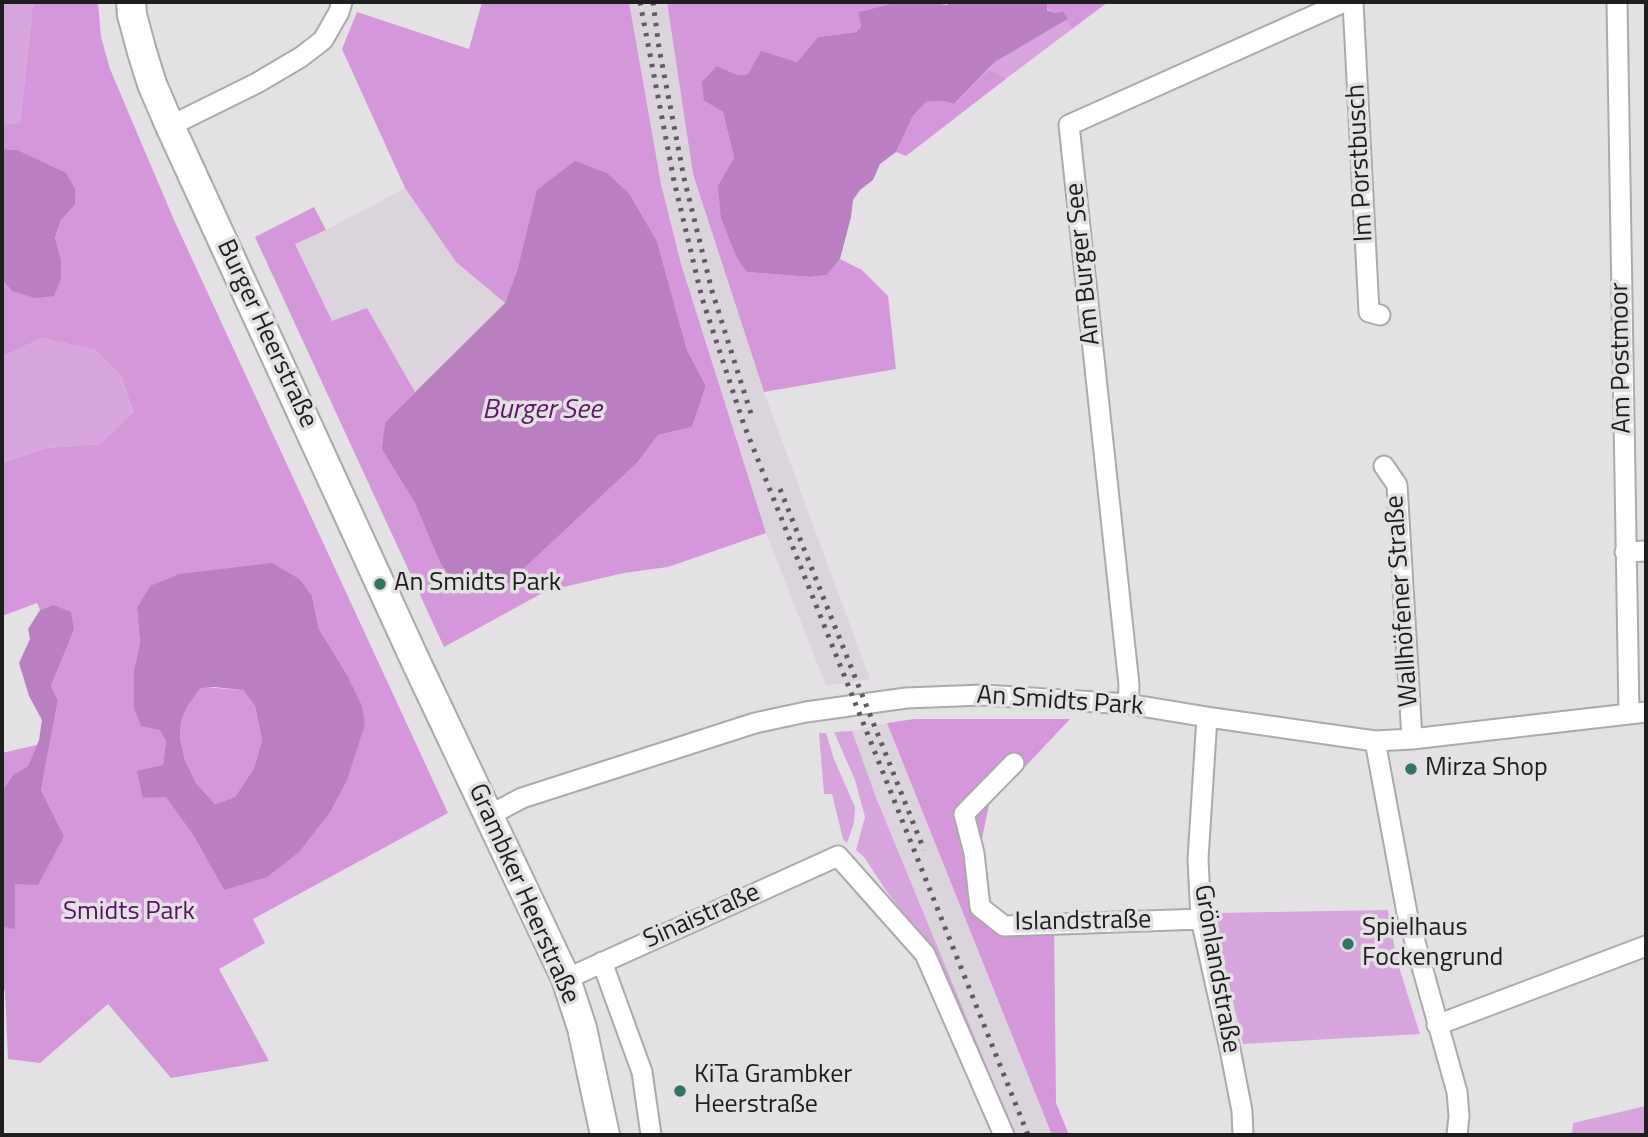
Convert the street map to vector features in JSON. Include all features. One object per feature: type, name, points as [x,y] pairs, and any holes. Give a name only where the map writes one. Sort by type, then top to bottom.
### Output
[{"type":"main road","name":"Burger Heerstraße","points":[[131,2],[132,15],[152,84],[170,126],[416,662]]},
{"type":"main road","name":"Grambker Heerstraße","points":[[416,662],[566,979],[582,1028],[605,1135]]},
{"type":"street","points":[[170,126],[257,83],[302,57],[323,40],[342,2]]},
{"type":"street","name":"Am Burger See","points":[[1128,704],[1127,672],[1069,125],[1344,2]]},
{"type":"street","name":"Im Porstbusch","points":[[1353,2],[1369,312],[1380,316]]},
{"type":"street","name":"Am Postmoor","points":[[1617,2],[1625,552],[1637,713]]},
{"type":"street","name":"Wallhöfener Straße","points":[[1384,466],[1397,485],[1412,739]]},
{"type":"street","points":[[1625,552],[1646,551]]},
{"type":"street","name":"An Smidts Park","points":[[488,816],[522,798],[755,723],[806,712],[906,698],[983,695],[1128,704],[1207,718],[1375,741],[1637,713]]},
{"type":"street","name":"Grönlandstraße","points":[[1207,718],[1198,859],[1201,919],[1230,1049],[1242,1111],[1243,1135]]},
{"type":"street","points":[[1375,741],[1407,913],[1457,1092],[1457,1135]]},
{"type":"street","name":"Islandstraße","points":[[1014,763],[964,814],[974,853],[980,907],[1004,926],[1201,919]]},
{"type":"street","name":"Sinaistraße","points":[[566,979],[838,856],[925,954],[1004,1135]]},
{"type":"street","points":[[1437,1025],[1646,946]]},
{"type":"street","name":"Grambker Heerstraße","points":[[602,962],[642,1072],[651,1135]]},
{"type":"shaded area","points":[[2,2],[33,2],[20,124],[2,124]]},
{"type":"shaded area","points":[[629,2],[667,2],[693,174],[764,392],[870,679],[826,686],[766,533],[681,264],[661,184]]},
{"type":"shaded area","points":[[1068,19],[1072,29],[1007,78],[989,69],[995,62]]},
{"type":"shaded area","points":[[405,188],[456,262],[505,303],[415,392],[367,309],[332,322],[295,244]]},
{"type":"shaded area","points":[[42,338],[95,350],[121,376],[133,414],[100,444],[46,448],[2,463],[2,357]]},
{"type":"shaded area","points":[[887,723],[1052,1135],[1015,1135],[877,800],[852,731]]},
{"type":"shaded area","points":[[852,731],[877,800],[1015,1135],[1010,1135],[932,950],[864,857],[856,850],[865,817],[855,780],[834,732]]},
{"type":"shaded area","points":[[819,733],[826,733],[855,807],[854,823],[847,843],[843,839],[832,794],[824,794]]},
{"type":"shaded area","points":[[1388,910],[1397,961],[1420,1034],[1243,1044],[1214,913]]},
{"type":"shaded area","points":[[1646,1106],[1646,1135],[1572,1135],[1573,1123]]},
{"type":"green space","name":"Smidts Park","points":[[33,2],[98,2],[101,37],[110,69],[174,220],[448,813],[253,919],[265,943],[219,969],[269,1061],[171,1078],[108,1004],[40,1063],[8,1059],[5,991],[2,986],[2,927],[15,928],[15,884],[64,836],[41,790],[58,700],[51,686],[74,630],[53,605],[40,610],[37,603],[2,616],[2,463],[46,448],[100,444],[133,413],[121,376],[95,350],[42,338],[2,357],[2,280],[12,291],[61,260],[55,239],[61,220],[75,205],[17,150],[2,149],[2,124],[20,124]],"holes":[[[312,596],[319,629],[346,673],[365,725],[359,743],[224,890],[193,835],[166,796],[143,798],[163,765],[166,741],[134,670],[140,643],[137,608]]]},
{"type":"green space","points":[[482,2],[629,2],[661,184],[681,264],[766,533],[668,567],[624,573],[546,591],[444,647],[255,237],[314,207],[326,230],[295,244],[332,321],[367,308],[415,392],[385,422],[383,449],[415,503],[502,589],[638,462],[658,435],[692,427],[706,386],[687,350],[657,241],[629,193],[607,173],[575,162],[518,268],[505,303],[456,262],[405,188],[342,49],[357,12],[469,49]]},
{"type":"green space","points":[[667,2],[898,2],[858,12],[861,27],[856,32],[818,37],[797,62],[761,52],[748,74],[738,75],[717,66],[704,101],[723,112],[734,158],[719,186],[748,272],[810,277],[827,275],[840,259],[862,270],[888,296],[896,369],[764,392],[693,174]]},
{"type":"green space","points":[[1047,2],[1108,2],[1072,29],[1063,11],[1055,13],[1047,9]]},
{"type":"green space","points":[[989,69],[1007,78],[906,156],[896,152],[913,116],[926,102],[943,101],[954,104]]},
{"type":"green space","points":[[202,687],[243,690],[255,706],[262,740],[254,768],[235,797],[215,804],[196,783],[185,760],[180,739],[181,721],[187,707]]},
{"type":"green space","points":[[914,719],[1070,719],[989,805],[981,843],[984,878],[989,901],[995,912],[1011,917],[1054,917],[1056,1103],[1069,1135],[1052,1135],[887,723]]},
{"type":"green space","points":[[37,745],[28,766],[14,774],[2,790],[2,753]]},
{"type":"water","points":[[898,2],[947,5],[951,2],[1047,2],[1047,10],[1055,13],[1063,11],[1068,19],[995,62],[954,104],[943,101],[926,102],[913,116],[896,152],[880,164],[873,180],[860,190],[853,200],[840,259],[827,275],[810,277],[747,272],[737,258],[721,218],[718,186],[734,158],[723,112],[704,101],[702,82],[717,66],[738,75],[748,74],[761,51],[797,62],[818,37],[856,32],[861,27],[858,12]]},
{"type":"water","points":[[2,149],[17,150],[66,173],[75,189],[75,205],[61,220],[55,238],[61,260],[61,279],[54,296],[35,298],[12,291],[2,280]]},
{"type":"water","name":"Burger See","points":[[575,161],[607,173],[629,193],[657,241],[687,350],[706,386],[692,427],[658,435],[638,462],[502,589],[481,594],[459,590],[441,564],[415,503],[382,449],[385,422],[505,303],[518,268],[537,190]]},
{"type":"water","points":[[272,563],[299,579],[312,596],[319,629],[346,673],[362,706],[365,725],[347,780],[330,812],[299,852],[267,877],[224,890],[193,835],[166,797],[143,798],[137,771],[163,765],[166,741],[160,730],[141,726],[134,708],[134,670],[140,643],[137,608],[150,586],[180,574]],"holes":[[[201,688],[243,690],[255,706],[262,740],[254,768],[235,797],[215,804],[196,783],[185,760],[180,739],[181,721],[187,707]]]},
{"type":"water","points":[[53,605],[71,612],[74,630],[51,686],[58,700],[41,790],[64,836],[38,885],[15,884],[15,929],[2,927],[2,790],[14,774],[28,766],[39,740],[42,720],[29,696],[19,663],[30,639],[28,629],[40,610]]},
{"type":"railway","points":[[640,2],[674,181],[702,298],[744,425],[1028,1135]]},
{"type":"railway","points":[[653,2],[684,178],[712,291],[753,420]]},
{"type":"railway","points":[[780,489],[924,850]]},
{"type":"place","name":"An Smidts Park","points":[[380,584]]},
{"type":"place","name":"Mirza Shop","points":[[1411,769]]},
{"type":"place","name":"Spielhaus Fockengrund","points":[[1348,944]]},
{"type":"place","name":"KiTa Grambker Heerstraße","points":[[680,1091]]}]
